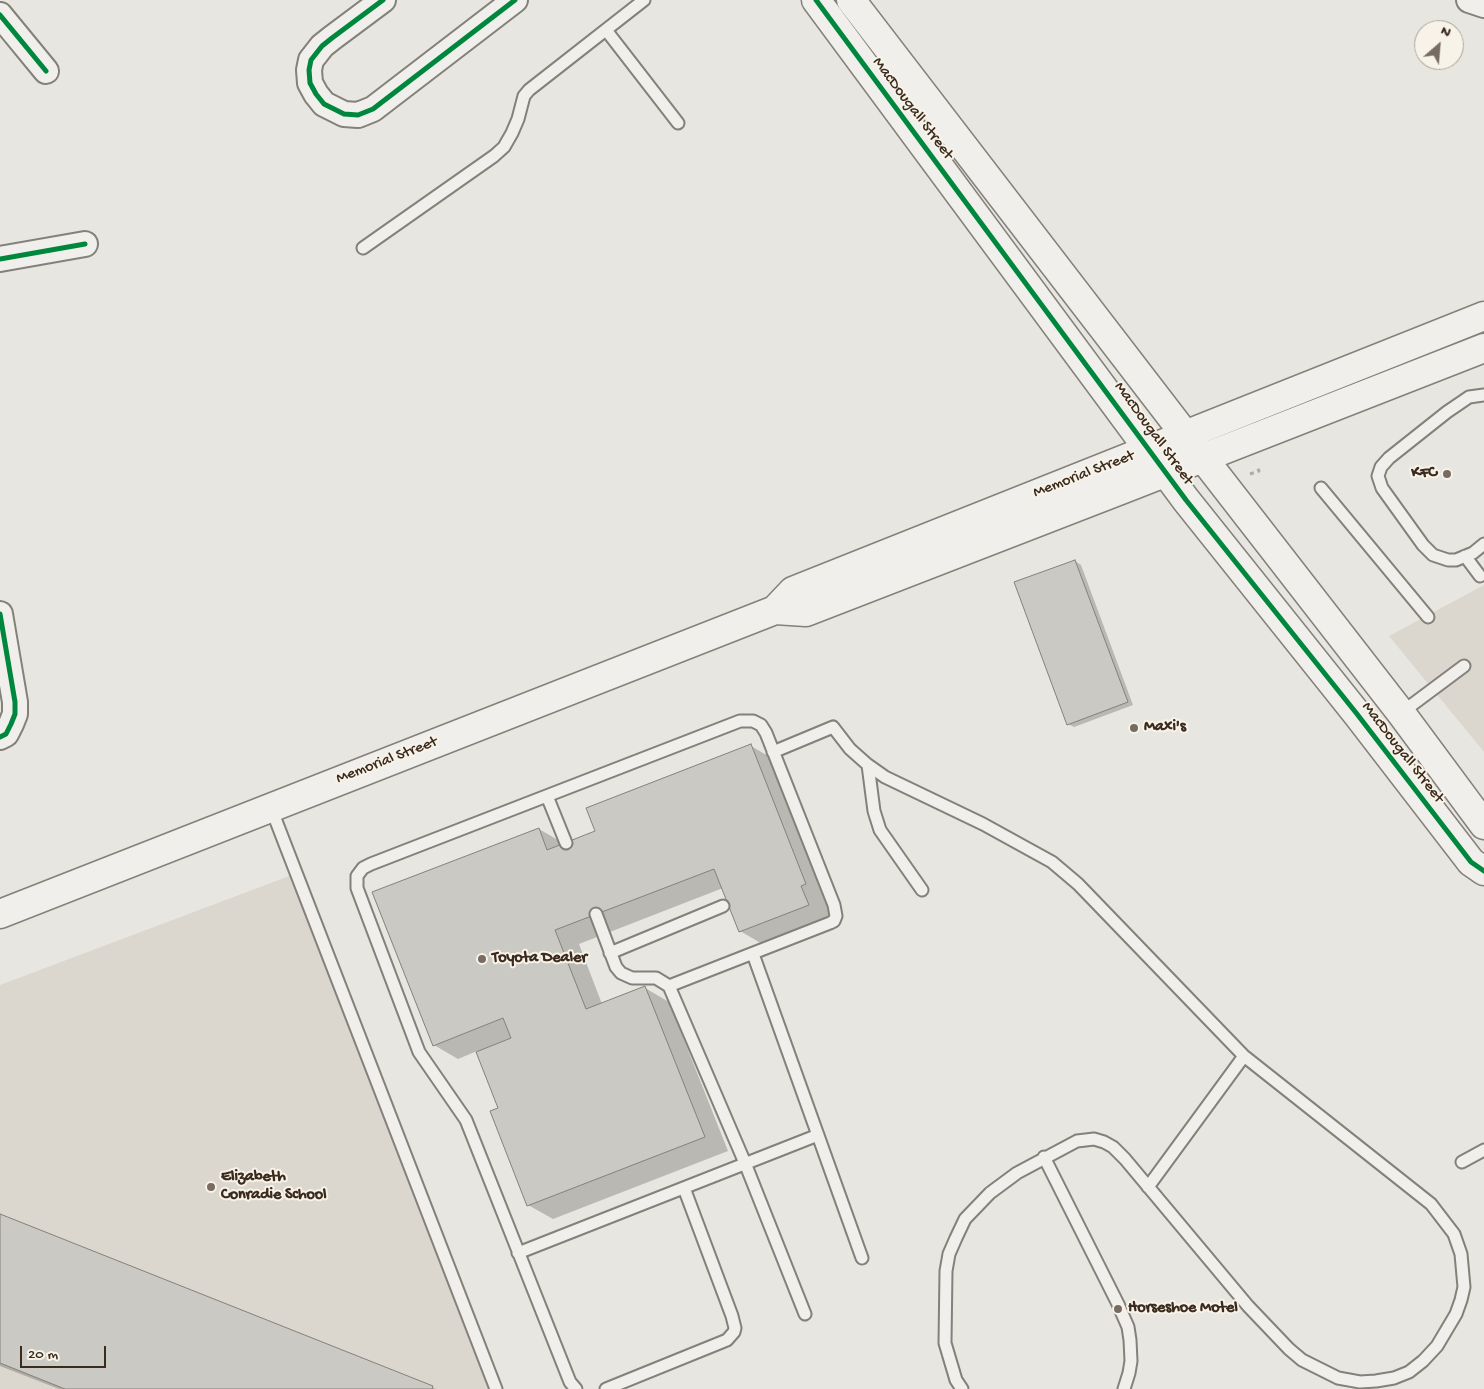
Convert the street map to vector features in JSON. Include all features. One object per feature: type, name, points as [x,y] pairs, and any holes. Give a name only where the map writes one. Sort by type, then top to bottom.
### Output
[{"type":"main road","name":"MacDougall Street","points":[[816,0],[1186,500],[1356,714],[1480,862]]},
{"type":"main road","name":"MacDougall Street","points":[[851,0],[1401,713],[1484,825]]},
{"type":"main road","name":"Memorial Street","points":[[775,610],[793,591],[1484,316]]},
{"type":"main road","name":"Memorial Street","points":[[0,914],[775,610],[806,612],[1484,348]]},
{"type":"street","points":[[382,0],[322,46],[311,60],[309,70],[310,83],[316,94],[324,104],[344,114],[358,114],[373,110],[515,0]]},
{"type":"street","points":[[1469,0],[1484,5]]},
{"type":"street","points":[[0,16],[46,70]]},
{"type":"street","points":[[0,259],[85,244]]},
{"type":"street","points":[[0,614],[15,708],[12,724],[6,734],[0,737]]},
{"type":"lane","points":[[363,248],[494,156],[504,147],[512,133],[524,96],[644,0]]},
{"type":"lane","points":[[606,30],[678,122]]},
{"type":"lane","points":[[1484,396],[1469,397],[1447,412],[1389,458],[1381,467],[1378,476],[1382,488],[1423,545],[1433,554],[1448,560],[1456,560],[1484,544]]},
{"type":"lane","points":[[1321,488],[1428,616]]},
{"type":"lane","points":[[1465,556],[1480,576]]},
{"type":"lane","points":[[1401,713],[1464,666]]},
{"type":"lane","points":[[576,1389],[570,1382],[466,1120],[419,1052],[356,882],[360,872],[371,864],[740,721],[747,720],[761,725],[834,905],[836,916],[834,921],[830,923],[669,986]]},
{"type":"lane","points":[[773,752],[833,727],[850,749],[868,766],[905,787],[983,824],[1052,862],[1078,884],[1244,1056],[1430,1204],[1454,1234],[1461,1254],[1464,1287],[1461,1300],[1456,1314],[1437,1346],[1423,1361],[1409,1372],[1394,1378],[1360,1382],[1338,1378],[1302,1360],[1289,1349],[1248,1306],[1113,1147],[1094,1139],[1077,1140],[1017,1173],[990,1193],[966,1220],[949,1254],[945,1290],[946,1343],[956,1380],[962,1389]]},
{"type":"lane","points":[[868,766],[872,800],[878,825],[922,890]]},
{"type":"lane","points":[[547,796],[566,842]]},
{"type":"lane","points":[[271,807],[496,1389]]},
{"type":"lane","points":[[610,953],[724,906]]},
{"type":"lane","points":[[596,914],[616,967],[625,976],[636,979],[653,978],[661,980],[669,986],[745,1163],[805,1314]]},
{"type":"lane","points":[[753,954],[862,1258]]},
{"type":"lane","points":[[1148,1187],[1244,1056]]},
{"type":"lane","points":[[518,1252],[818,1134]]},
{"type":"lane","points":[[1462,1162],[1484,1150]]},
{"type":"lane","points":[[1044,1157],[1128,1327],[1131,1360],[1124,1389]]},
{"type":"lane","points":[[606,1389],[727,1340],[732,1337],[734,1332],[732,1316],[684,1188]]},
{"type":"shaded area","points":[[1484,585],[1484,752],[1389,636]]},
{"type":"shaded area","name":"Elizabeth Conradie School","points":[[300,872],[499,1389],[0,1389],[0,985]]},
{"type":"building","points":[[1075,560],[1128,702],[1067,725],[1014,582]]},
{"type":"building","name":"Toyota Dealer","points":[[751,744],[806,884],[801,886],[809,905],[739,932],[714,869],[555,930],[586,1009],[645,986],[705,1137],[527,1206],[490,1111],[498,1108],[476,1052],[511,1038],[503,1018],[433,1046],[372,892],[539,828],[547,850],[595,831],[586,808]]},
{"type":"building","points":[[0,1214],[433,1386],[432,1389],[65,1389],[0,1363]]},
{"type":"cycle path","points":[[383,0],[322,46],[311,60],[309,70],[310,83],[316,94],[324,104],[344,114],[358,115],[373,109],[515,0]]},
{"type":"cycle path","points":[[816,0],[1186,500],[1357,714],[1471,862],[1484,871]]},
{"type":"cycle path","points":[[0,15],[46,71]]},
{"type":"cycle path","points":[[0,259],[85,244]]},
{"type":"cycle path","points":[[0,614],[15,702],[15,714],[11,724],[6,734],[0,737]]},
{"type":"place","name":"KFC","points":[[1447,474]]},
{"type":"place","name":"Maxi's","points":[[1134,728]]},
{"type":"place","name":"Toyota Dealer","points":[[482,959]]},
{"type":"place","name":"Elizabeth Conradie School","points":[[211,1187]]},
{"type":"place","name":"Horseshoe Motel","points":[[1118,1309]]}]
